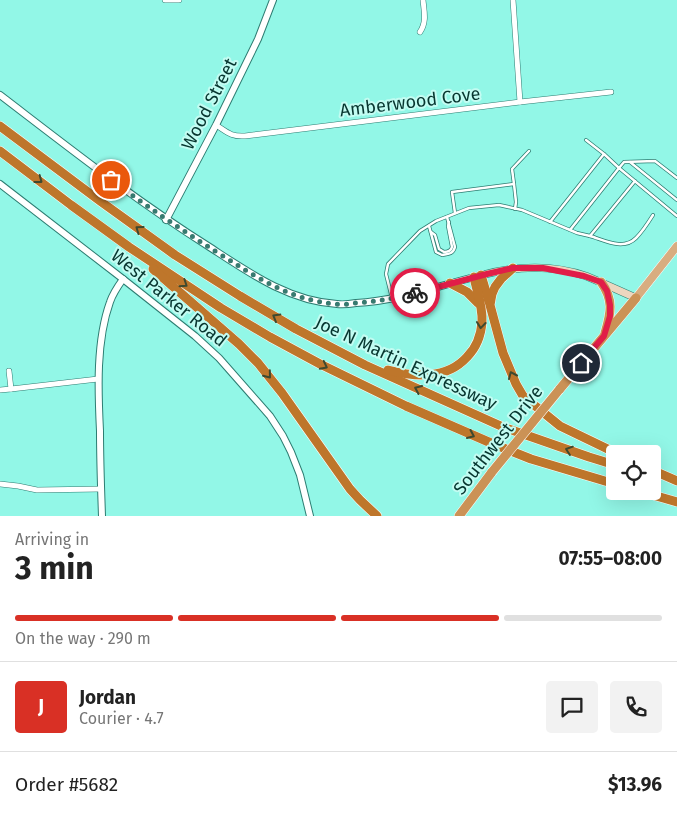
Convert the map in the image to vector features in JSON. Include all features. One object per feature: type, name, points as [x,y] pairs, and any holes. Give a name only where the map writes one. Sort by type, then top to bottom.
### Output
[{"type":"highway","name":"Joe N Martin Expressway","points":[[0,126],[175,255],[296,329],[365,365],[504,427],[606,461]]},
{"type":"highway","name":"Joe N Martin Expressway","points":[[0,151],[129,247],[221,308],[270,337],[406,406],[491,444],[532,459],[606,481]]},
{"type":"highway","points":[[129,247],[258,362],[350,488],[377,516]]},
{"type":"highway","points":[[490,305],[495,287],[513,268]]},
{"type":"highway","points":[[365,365],[418,376],[449,370],[464,360],[476,346],[481,332],[482,322],[477,276]]},
{"type":"highway","points":[[477,276],[490,305],[503,353],[511,374],[523,396],[560,426],[606,448]]},
{"type":"highway","points":[[601,282],[607,291],[610,305],[610,316],[604,336]]},
{"type":"highway","points":[[450,283],[467,292],[480,304]]},
{"type":"highway","name":"Southwest Drive","points":[[458,516],[558,390],[636,298]]},
{"type":"highway","points":[[661,474],[677,482]]},
{"type":"highway","points":[[661,478],[677,482]]},
{"type":"highway","points":[[661,497],[677,502]]},
{"type":"main road","name":"Southwest Drive","points":[[636,298],[677,246]]},
{"type":"main road","points":[[477,276],[513,268],[543,268],[584,276],[636,298]]},
{"type":"street","points":[[165,0],[179,0]]},
{"type":"street","name":"Wood Street","points":[[166,220],[216,126],[258,39],[273,0]]},
{"type":"street","points":[[420,32],[425,18],[423,0]]},
{"type":"street","points":[[513,0],[520,102]]},
{"type":"street","name":"Amberwood Cove","points":[[216,126],[229,134],[245,136],[611,92]]},
{"type":"street","points":[[0,95],[166,220],[275,288],[296,296],[338,304],[376,302],[477,276]]},
{"type":"street","name":"West Parker Road","points":[[0,184],[124,278],[219,358],[270,416],[283,436],[300,475],[307,516]]},
{"type":"street","points":[[102,516],[98,380],[102,338],[110,301],[124,278]]},
{"type":"street","points":[[9,371],[11,389]]},
{"type":"street","points":[[0,390],[98,380]]},
{"type":"street","points":[[0,484],[37,490],[101,489]]},
{"type":"lane","points":[[586,140],[677,216]]},
{"type":"lane","points":[[516,209],[512,169],[530,152]]},
{"type":"lane","points":[[550,222],[604,154]]},
{"type":"lane","points":[[570,230],[624,162],[655,161],[677,178]]},
{"type":"lane","points":[[630,162],[677,200]]},
{"type":"lane","points":[[590,236],[635,181]]},
{"type":"lane","points":[[454,214],[452,192],[514,184]]},
{"type":"lane","points":[[392,298],[386,274],[388,264],[420,231],[469,208],[499,205],[522,210],[577,233],[619,245],[636,239],[653,215]]},
{"type":"lane","points":[[429,226],[436,252],[442,255],[451,254],[454,252],[455,247],[447,217]]},
{"type":"way so far","points":[[111,180],[166,220],[253,275],[275,288],[296,296],[338,304],[376,302],[415,293]]},
{"type":"route","points":[[415,293],[513,268],[543,268],[572,273],[601,282],[609,297],[610,316],[604,336],[581,363]]}]
